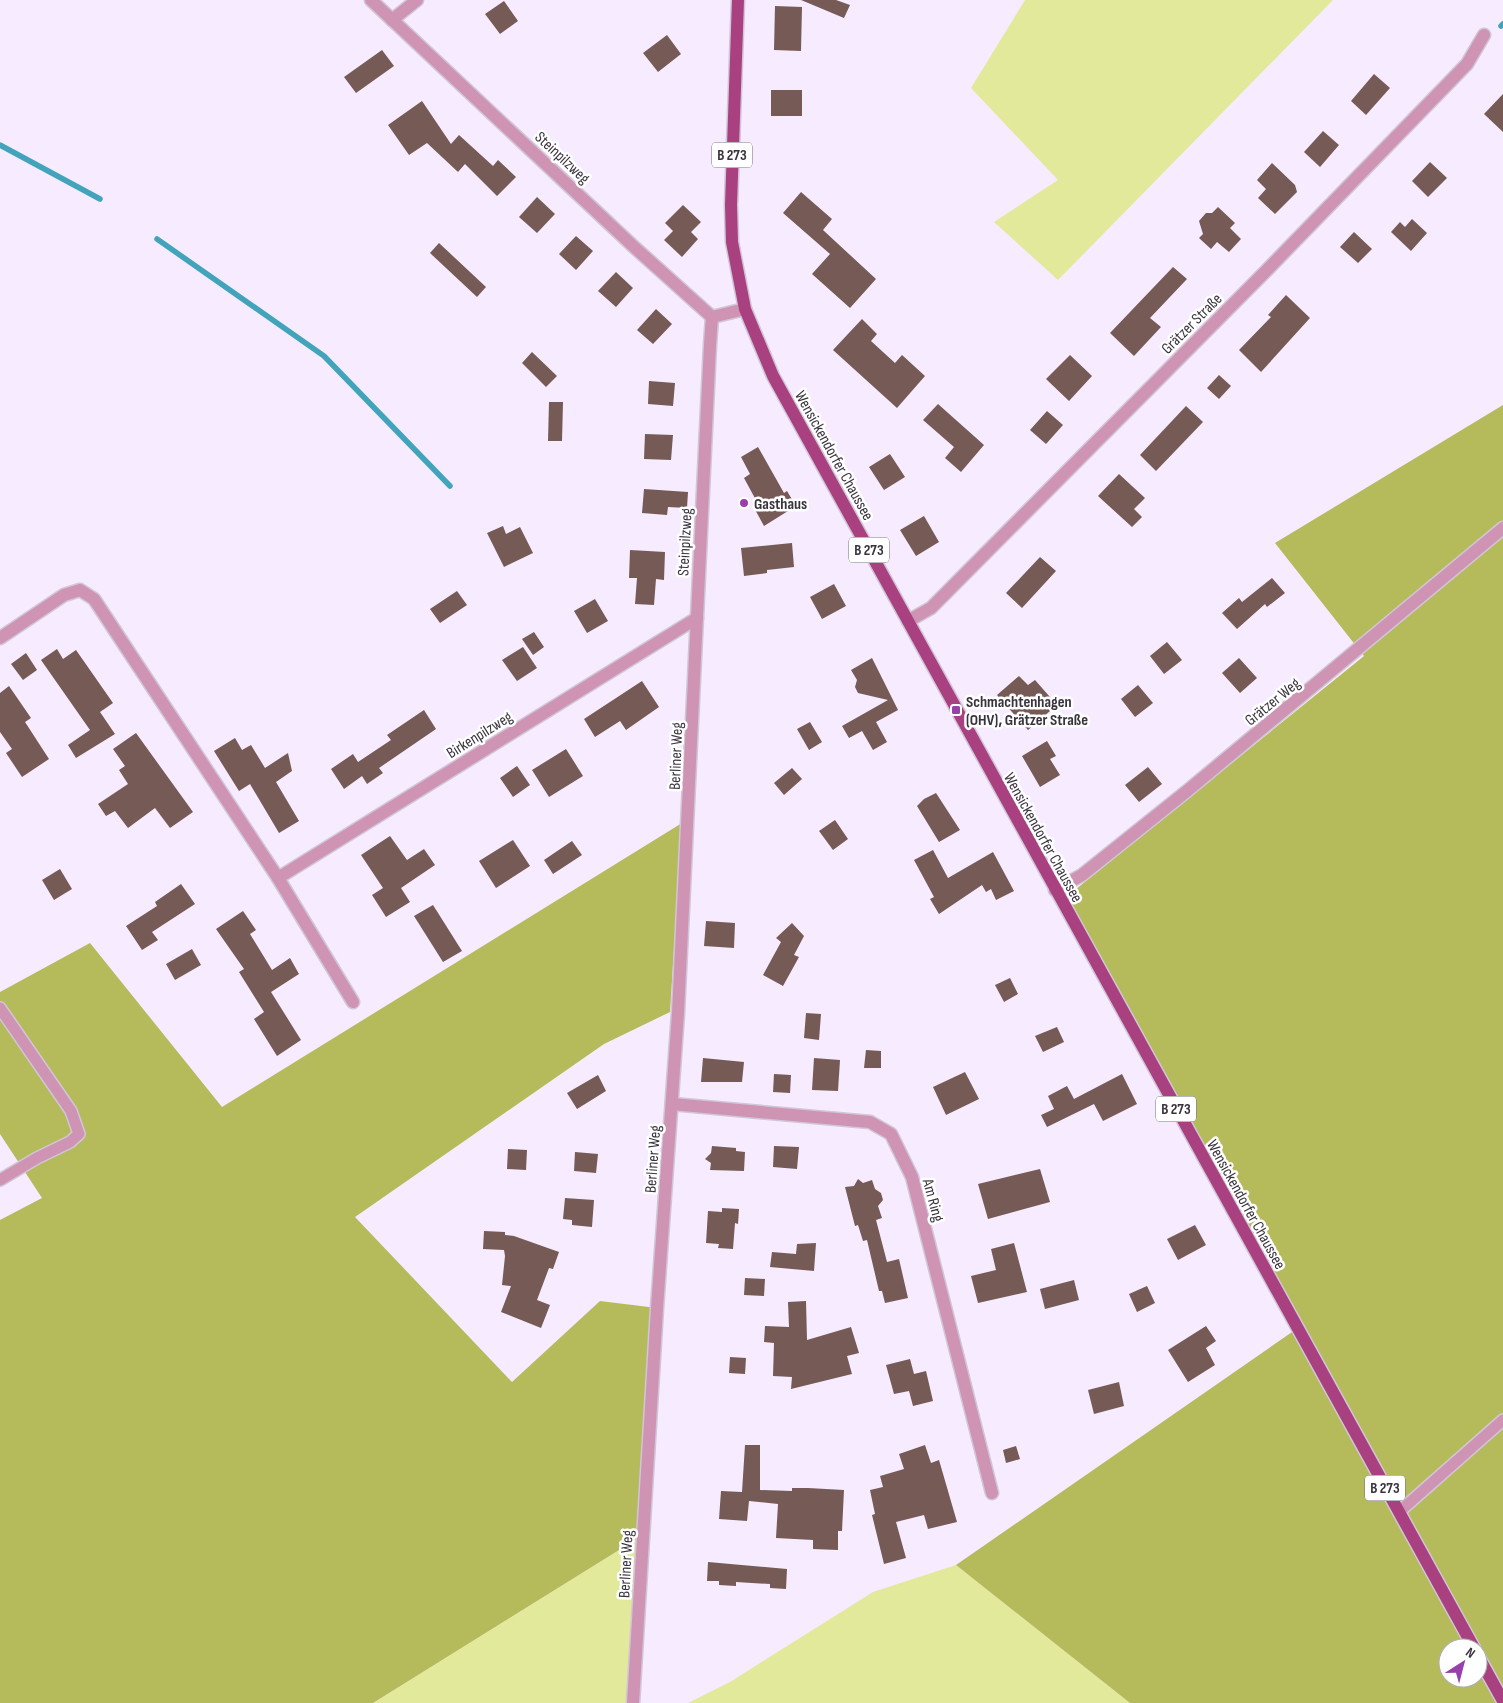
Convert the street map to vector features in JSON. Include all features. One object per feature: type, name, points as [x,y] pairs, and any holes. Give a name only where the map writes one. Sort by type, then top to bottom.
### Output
[{"type":"main road","name":"Wensickendorfer Chaussee","points":[[738,0],[731,205],[732,242],[744,309],[773,376],[1468,1638]]},
{"type":"main road","points":[[1488,1674],[1503,1701]]},
{"type":"street","name":"Steinpilzweg","points":[[371,0],[633,246],[712,317],[697,618]]},
{"type":"street","points":[[392,20],[417,0]]},
{"type":"street","name":"Grätzer Straße","points":[[908,621],[931,608],[1252,285],[1467,64],[1484,35]]},
{"type":"street","points":[[712,317],[744,309]]},
{"type":"street","name":"Grätzer Weg","points":[[1055,890],[1082,875],[1180,797],[1503,528]]},
{"type":"street","points":[[0,638],[64,595],[80,590],[94,599],[278,878],[353,1002]]},
{"type":"street","name":"Birkenpilzweg","points":[[278,878],[697,618]]},
{"type":"street","name":"Berliner Weg","points":[[633,1703],[656,1308],[672,1104],[697,618]]},
{"type":"street","name":"Am Ring","points":[[672,1104],[870,1122],[891,1134],[912,1177],[992,1493]]},
{"type":"lane","points":[[0,1008],[71,1111],[79,1134],[70,1142],[37,1158],[0,1180]]},
{"type":"lane","points":[[1399,1512],[1503,1420]]},
{"type":"green space","points":[[1025,0],[1333,0],[1058,280],[994,222],[1058,180],[971,88]]},
{"type":"green space","points":[[1503,405],[1503,1703],[1130,1703],[956,1565],[1295,1330],[1065,898],[1364,656],[1275,543]]},
{"type":"green space","points":[[682,823],[670,1012],[604,1044],[355,1217],[512,1382],[600,1301],[657,1308],[640,1537],[373,1703],[0,1703],[0,1220],[42,1198],[0,1134],[0,992],[90,943],[222,1107]]},
{"type":"green space","points":[[640,1537],[631,1703],[373,1703]]},
{"type":"green space","points":[[956,1565],[1130,1703],[688,1703],[730,1682],[873,1592]]},
{"type":"building","points":[[801,0],[836,0],[850,5],[844,18]]},
{"type":"building","points":[[504,1],[518,21],[500,34],[485,14]]},
{"type":"building","points":[[775,6],[802,7],[801,51],[774,50]]},
{"type":"building","points":[[667,35],[681,54],[658,72],[643,53]]},
{"type":"building","points":[[382,50],[394,66],[356,93],[344,77]]},
{"type":"building","points":[[1374,74],[1390,88],[1366,115],[1351,101]]},
{"type":"building","points":[[771,90],[802,90],[802,116],[771,116]]},
{"type":"building","points":[[1503,94],[1503,132],[1484,114]]},
{"type":"building","points":[[422,101],[451,144],[459,135],[493,166],[498,160],[516,177],[497,196],[465,164],[458,172],[427,143],[409,155],[388,125]]},
{"type":"building","points":[[1323,131],[1339,145],[1320,167],[1304,152]]},
{"type":"building","points":[[1430,162],[1447,178],[1428,197],[1412,181]]},
{"type":"building","points":[[1272,163],[1295,185],[1297,192],[1275,214],[1258,198],[1266,189],[1257,180]]},
{"type":"building","points":[[801,192],[832,219],[823,230],[876,279],[850,308],[812,274],[830,254],[783,213]]},
{"type":"building","points":[[537,197],[555,214],[537,233],[519,217]]},
{"type":"building","points":[[683,205],[701,222],[691,232],[698,239],[682,257],[664,240],[673,231],[665,223]]},
{"type":"building","points":[[1218,207],[1235,223],[1230,228],[1241,239],[1229,252],[1217,242],[1211,249],[1199,238],[1203,234],[1199,221],[1206,213],[1212,213]]},
{"type":"building","points":[[1412,219],[1427,233],[1411,251],[1391,232],[1400,222],[1405,227]]},
{"type":"building","points":[[1354,232],[1372,249],[1358,263],[1340,247]]},
{"type":"building","points":[[576,236],[593,251],[576,270],[559,254]]},
{"type":"building","points":[[439,243],[486,287],[477,297],[430,253]]},
{"type":"building","points":[[1173,267],[1187,279],[1150,318],[1161,327],[1134,356],[1110,333]]},
{"type":"building","points":[[616,272],[633,288],[616,307],[598,291]]},
{"type":"building","points":[[1286,295],[1310,318],[1261,372],[1239,350],[1271,317],[1268,315]]},
{"type":"building","points":[[656,309],[672,324],[653,344],[637,330]]},
{"type":"building","points":[[862,319],[877,334],[871,341],[895,363],[902,355],[925,376],[897,408],[833,350]]},
{"type":"building","points":[[532,352],[557,376],[546,387],[522,363]]},
{"type":"building","points":[[1070,355],[1092,376],[1069,401],[1046,379]]},
{"type":"building","points":[[1219,375],[1231,386],[1219,399],[1207,388]]},
{"type":"building","points":[[649,381],[675,383],[673,406],[648,404]]},
{"type":"building","points":[[549,402],[563,402],[562,441],[548,441]]},
{"type":"building","points":[[938,404],[984,445],[961,472],[945,458],[954,447],[923,420]]},
{"type":"building","points":[[1186,406],[1203,422],[1156,471],[1140,455]]},
{"type":"building","points":[[1047,411],[1063,425],[1046,444],[1030,430]]},
{"type":"building","points":[[645,434],[673,435],[671,460],[644,459]]},
{"type":"building","points":[[758,447],[784,493],[787,491],[796,506],[764,526],[752,504],[757,502],[744,478],[750,474],[741,457]]},
{"type":"building","points":[[890,454],[905,477],[884,490],[869,467]]},
{"type":"building","points":[[1119,474],[1145,498],[1134,509],[1142,517],[1132,527],[1098,496]]},
{"type":"building","points":[[644,489],[688,492],[687,508],[668,507],[667,515],[642,513]]},
{"type":"building","points":[[924,516],[939,542],[916,556],[900,530]]},
{"type":"building","points":[[503,526],[506,534],[520,527],[533,553],[504,567],[487,533]]},
{"type":"building","points":[[792,543],[794,567],[767,570],[767,573],[744,576],[741,548]]},
{"type":"building","points":[[630,550],[665,552],[664,580],[656,579],[654,605],[635,604],[637,578],[629,578]]},
{"type":"building","points":[[1040,557],[1056,571],[1022,608],[1006,593]]},
{"type":"building","points":[[1272,578],[1285,593],[1267,607],[1265,604],[1237,629],[1222,613],[1239,598],[1242,602]]},
{"type":"building","points":[[834,584],[846,606],[822,619],[810,597]]},
{"type":"building","points":[[457,591],[467,605],[440,623],[430,609]]},
{"type":"building","points":[[595,599],[608,621],[587,633],[574,611]]},
{"type":"building","points":[[534,632],[544,647],[533,655],[522,639]]},
{"type":"building","points":[[1167,642],[1182,660],[1164,674],[1150,656]]},
{"type":"building","points":[[523,647],[537,668],[517,681],[502,660]]},
{"type":"building","points":[[57,649],[63,659],[76,650],[113,703],[100,712],[115,734],[76,758],[68,745],[90,730],[41,660]]},
{"type":"building","points":[[26,653],[37,670],[23,680],[11,664]]},
{"type":"building","points":[[872,658],[898,710],[876,722],[887,742],[873,750],[862,731],[849,738],[842,726],[888,700],[858,693],[855,687],[857,680],[851,670]]},
{"type":"building","points":[[1239,658],[1257,678],[1240,693],[1222,673]]},
{"type":"building","points":[[1019,676],[1028,685],[1035,680],[1057,705],[1028,730],[997,695]]},
{"type":"building","points":[[642,681],[659,707],[626,730],[620,721],[595,737],[584,719]]},
{"type":"building","points":[[1138,685],[1153,703],[1135,717],[1121,699]]},
{"type":"building","points":[[9,686],[31,718],[25,722],[49,759],[22,777],[6,753],[12,749],[0,732],[0,693]]},
{"type":"building","points":[[424,710],[436,729],[379,768],[383,773],[367,784],[362,776],[344,789],[331,769],[353,754],[358,762],[391,740],[387,735]]},
{"type":"building","points":[[810,722],[822,742],[809,750],[797,729]]},
{"type":"building","points":[[136,733],[193,812],[170,828],[155,808],[128,828],[115,811],[106,816],[98,804],[128,784],[119,770],[125,766],[113,749]]},
{"type":"building","points":[[235,738],[242,750],[251,745],[265,768],[288,753],[292,771],[276,782],[299,821],[279,833],[250,784],[239,791],[214,751]]},
{"type":"building","points":[[1047,741],[1056,756],[1050,759],[1060,775],[1040,787],[1022,756]]},
{"type":"building","points":[[566,749],[583,776],[549,797],[532,770]]},
{"type":"building","points":[[517,766],[530,785],[513,797],[500,778]]},
{"type":"building","points":[[1148,767],[1162,784],[1139,802],[1125,785]]},
{"type":"building","points":[[792,768],[802,779],[784,795],[774,783]]},
{"type":"building","points":[[936,793],[960,830],[939,842],[917,806],[924,799]]},
{"type":"building","points":[[835,820],[848,839],[833,850],[819,831]]},
{"type":"building","points":[[390,836],[407,860],[424,849],[435,865],[401,888],[410,902],[386,917],[372,895],[383,888],[361,855]]},
{"type":"building","points":[[513,840],[530,866],[496,888],[479,861]]},
{"type":"building","points":[[572,841],[582,855],[553,874],[544,860]]},
{"type":"building","points":[[933,850],[948,878],[993,852],[1014,891],[996,900],[991,889],[986,892],[982,885],[939,914],[930,899],[934,897],[914,860]]},
{"type":"building","points":[[60,869],[72,889],[54,900],[42,880]]},
{"type":"building","points":[[181,884],[195,904],[152,932],[158,940],[142,950],[126,926],[157,906],[155,902]]},
{"type":"building","points":[[433,905],[462,951],[443,962],[414,916]]},
{"type":"building","points":[[243,911],[256,930],[250,934],[272,970],[290,958],[299,974],[271,992],[301,1040],[277,1056],[254,1019],[264,1012],[239,972],[244,969],[216,929]]},
{"type":"building","points":[[706,921],[735,923],[734,948],[704,946]]},
{"type":"building","points":[[792,923],[804,936],[794,955],[799,957],[783,986],[763,975],[781,942],[776,938]]},
{"type":"building","points":[[192,949],[201,965],[175,980],[166,964]]},
{"type":"building","points":[[1010,978],[1018,994],[1004,1002],[995,985]]},
{"type":"building","points":[[806,1013],[821,1014],[819,1040],[804,1038]]},
{"type":"building","points":[[1057,1027],[1064,1042],[1043,1052],[1035,1036]]},
{"type":"building","points":[[866,1050],[881,1051],[881,1068],[864,1068]]},
{"type":"building","points":[[703,1058],[744,1062],[742,1082],[701,1082]]},
{"type":"building","points":[[814,1058],[840,1060],[838,1091],[812,1090]]},
{"type":"building","points":[[965,1072],[979,1099],[946,1115],[933,1087]]},
{"type":"building","points":[[774,1074],[791,1075],[790,1093],[773,1092]]},
{"type":"building","points":[[1122,1074],[1137,1104],[1103,1121],[1094,1104],[1047,1127],[1041,1115],[1054,1109],[1048,1096],[1067,1086],[1074,1099]]},
{"type":"building","points":[[598,1075],[606,1091],[577,1109],[567,1093]]},
{"type":"building","points":[[712,1146],[736,1148],[736,1151],[745,1152],[744,1171],[710,1170],[711,1163],[705,1159],[711,1153]]},
{"type":"building","points":[[774,1146],[799,1147],[797,1169],[773,1167]]},
{"type":"building","points":[[508,1149],[527,1150],[526,1170],[507,1169]]},
{"type":"building","points":[[575,1152],[598,1154],[596,1173],[574,1171]]},
{"type":"building","points":[[1040,1169],[1050,1202],[988,1219],[978,1184]]},
{"type":"building","points":[[858,1179],[863,1183],[872,1180],[875,1189],[881,1193],[883,1200],[878,1206],[882,1218],[876,1220],[887,1262],[899,1259],[908,1298],[885,1303],[882,1291],[879,1291],[867,1240],[863,1241],[858,1225],[855,1226],[845,1187],[854,1186]]},
{"type":"building","points":[[565,1198],[594,1200],[592,1227],[572,1225],[572,1220],[563,1219]]},
{"type":"building","points":[[722,1208],[739,1209],[738,1224],[735,1223],[733,1249],[718,1248],[719,1244],[706,1243],[708,1211],[722,1212]]},
{"type":"building","points":[[1195,1225],[1206,1245],[1178,1260],[1167,1239]]},
{"type":"building","points":[[484,1231],[505,1232],[505,1235],[514,1236],[559,1252],[553,1269],[549,1268],[537,1300],[550,1305],[541,1328],[501,1312],[511,1286],[502,1285],[504,1250],[483,1249]]},
{"type":"building","points":[[816,1243],[814,1271],[770,1267],[772,1252],[796,1254],[797,1244]]},
{"type":"building","points":[[1014,1243],[1027,1292],[978,1303],[971,1276],[996,1270],[991,1249]]},
{"type":"building","points":[[745,1278],[765,1279],[764,1296],[744,1295]]},
{"type":"building","points":[[1074,1280],[1079,1300],[1045,1309],[1040,1289]]},
{"type":"building","points":[[1147,1286],[1155,1303],[1137,1312],[1129,1294]]},
{"type":"building","points":[[806,1301],[807,1340],[851,1327],[859,1353],[847,1356],[852,1374],[791,1389],[792,1377],[773,1376],[774,1343],[764,1342],[765,1326],[789,1327],[788,1302]]},
{"type":"building","points":[[1206,1326],[1216,1341],[1206,1348],[1215,1365],[1188,1382],[1168,1350]]},
{"type":"building","points":[[730,1357],[746,1358],[745,1374],[729,1373]]},
{"type":"building","points":[[910,1359],[914,1374],[926,1371],[933,1401],[913,1406],[909,1391],[894,1394],[886,1365]]},
{"type":"building","points":[[1119,1382],[1124,1406],[1094,1414],[1088,1390]]},
{"type":"building","points":[[745,1445],[760,1445],[760,1490],[792,1491],[792,1488],[808,1488],[844,1490],[842,1531],[838,1531],[838,1550],[813,1549],[813,1540],[776,1538],[778,1504],[749,1501],[747,1521],[719,1519],[721,1491],[742,1492]]},
{"type":"building","points":[[925,1445],[931,1463],[939,1460],[957,1522],[928,1529],[924,1515],[896,1522],[906,1558],[884,1564],[872,1515],[875,1514],[870,1490],[883,1487],[880,1476],[904,1469],[899,1454]]},
{"type":"building","points":[[1016,1446],[1020,1459],[1006,1463],[1003,1450]]},
{"type":"building","points":[[708,1562],[787,1569],[786,1589],[770,1588],[770,1584],[736,1582],[736,1586],[719,1585],[719,1581],[707,1581]]},
{"type":"waterway","points":[[0,145],[100,199]]},
{"type":"waterway","points":[[157,239],[324,356],[450,486]]},
{"type":"place","name":"Gasthaus","points":[[744,503]]},
{"type":"place","name":"Schmachtenhagen (OHV), Grätzer Straße","points":[[956,710]]}]
